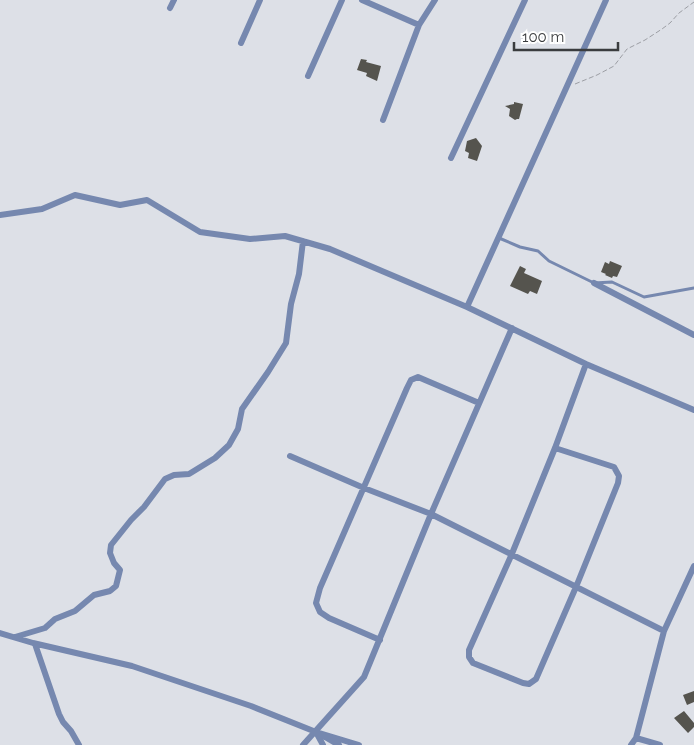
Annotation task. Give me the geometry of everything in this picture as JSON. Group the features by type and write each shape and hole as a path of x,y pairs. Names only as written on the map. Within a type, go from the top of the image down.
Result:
{"street":[{"path":"170,8 174,0"},
{"path":"241,43 260,0"},
{"path":"308,76 342,0"},
{"path":"362,0 419,25"},
{"path":"384,120 419,25 434,0"},
{"path":"451,158 524,0"},
{"path":"466,307 606,0"},
{"path":"0,215 42,209 75,195 120,206 148,200 200,232 250,239 285,236 303,241 330,249 466,307 586,364 694,410"},
{"path":"15,637 45,628 55,619 75,612 94,595 110,591 116,586 120,570 114,563 110,553 111,545 131,520 144,507 165,479 174,475 189,474 215,458 229,445 238,430 242,409 286,343 303,241"},
{"path":"594,283 694,335"},
{"path":"303,745 364,677 431,514 512,328"},
{"path":"555,448 614,468 618,476 618,484 536,679 530,684 523,683 473,662 469,657 468,650 511,556 555,448 586,364"},
{"path":"380,640 329,618 320,612 316,603 320,588 406,388 412,380 418,377 479,403"},
{"path":"290,456 431,514 511,556 664,631"},
{"path":"631,745 636,738 664,631 694,566"},
{"path":"0,632 35,644 132,666 251,706 316,732 359,745"},
{"path":"35,644 59,714 79,745"},
{"path":"316,732 323,745"},
{"path":"316,732 339,745"},
{"path":"636,738 660,745"}],"lane":[{"path":"498,238 520,248 538,251 549,262 594,283 612,282 644,297 694,288"}],"path":[{"path":"567,88 614,66 628,50 662,29 694,2"}],"building":[{"path":"361,59 381,66 377,81 366,76 367,73 357,70"},
{"path":"514,102 523,104 519,119 515,120 509,116 510,109 505,106 514,104"},
{"path":"476,138 482,146 477,161 468,158 469,153 465,151 467,141"},
{"path":"610,261 622,266 617,277 613,276 612,278 601,272 605,262 609,264"},
{"path":"520,266 526,269 524,273 542,281 537,294 530,291 528,294 510,286"},
{"path":"694,691 694,702 687,705 683,695"},
{"path":"684,711 694,723 694,727 688,733 674,718"}]}
